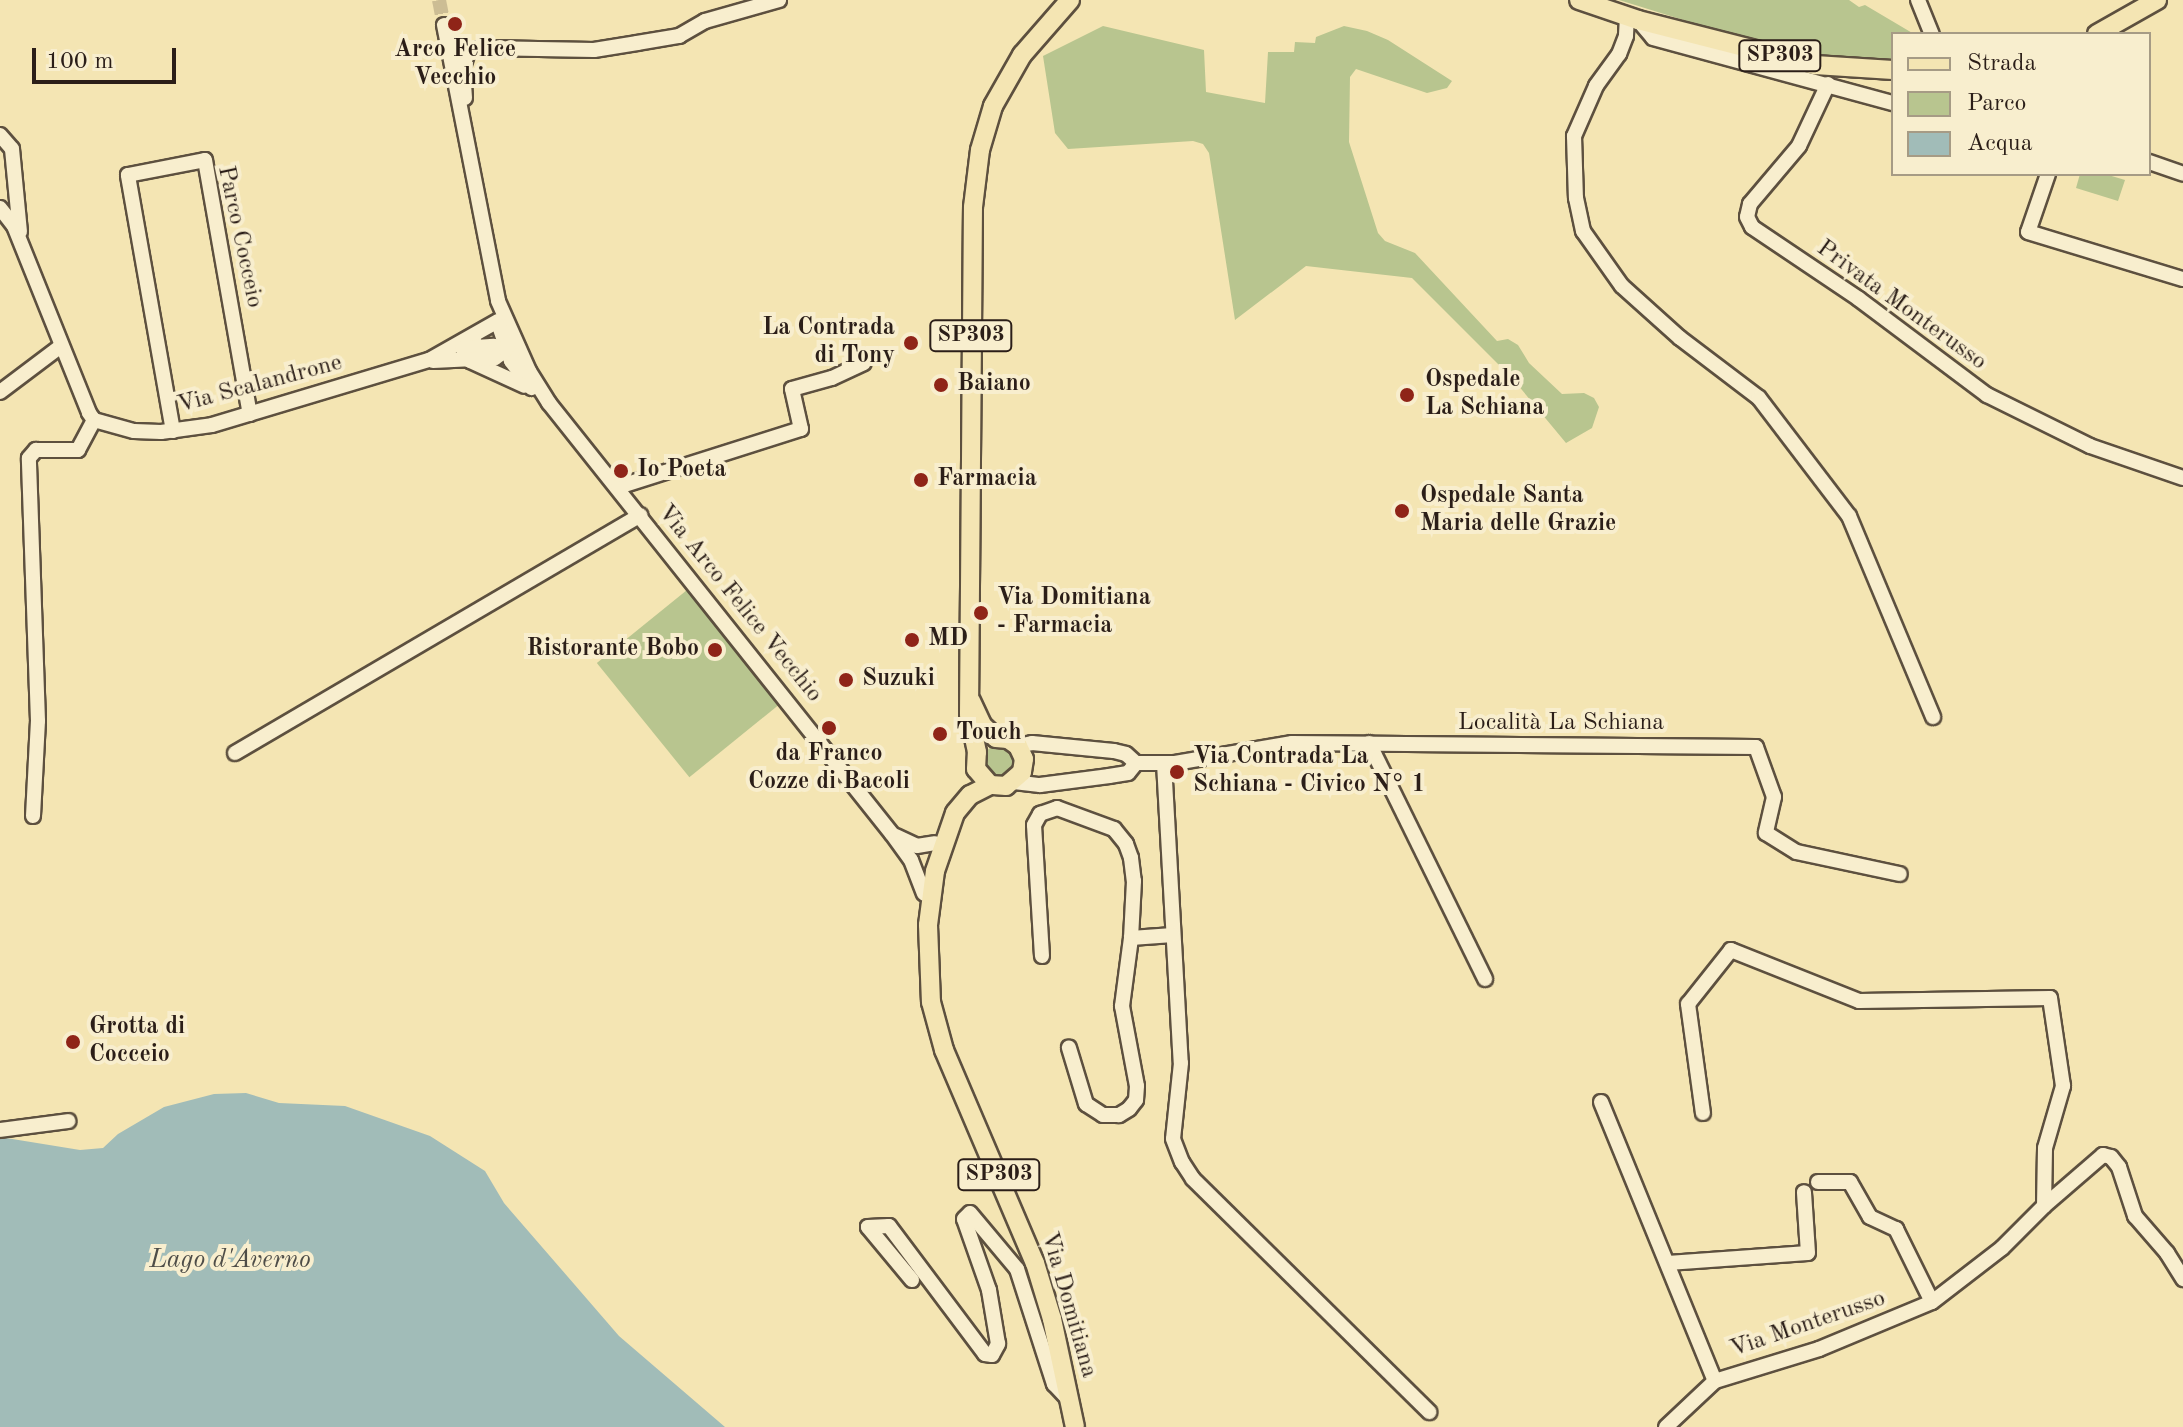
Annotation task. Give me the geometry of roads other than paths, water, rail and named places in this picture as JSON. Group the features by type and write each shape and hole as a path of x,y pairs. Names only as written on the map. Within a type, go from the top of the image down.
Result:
{"main road":[{"name":"SP303","path":"971,701 973,207 980,150 993,106 1022,55 1070,0"},
{"name":"SP303","path":"1579,0 1668,34 1815,65 1891,70"},
{"path":"2101,32 2157,0"},
{"path":"971,701 982,725 996,738"},
{"path":"971,701 969,714 974,768 990,785 1014,782 1022,772 1024,759 1018,746 1008,739 996,738 984,742 974,768"},
{"name":"Via Domitiana","path":"928,925 924,894 929,860 947,817 974,768"},
{"name":"Via Domitiana","path":"990,785 961,804 929,860 929,972 936,1026 1035,1263 1075,1427"}],"street":[{"path":"460,109 466,101 463,67 468,52 483,48 594,50 679,36 705,21 779,0"},
{"path":"1918,0 1931,32"},
{"path":"1632,18 1619,54 1596,86 1574,136 1576,198 1583,231 1622,286 1680,338 1759,398 1849,516 1933,717"},
{"path":"444,25 498,301 510,333 549,403"},
{"path":"1668,34 1891,102"},
{"name":"Privata Monterusso","path":"1828,84 1799,146 1750,204 1747,217 1752,227 1859,299 1987,395 2077,441 2183,478"},
{"path":"0,135 12,149 14,197 23,248"},
{"name":"Parco Cocceio","path":"173,431 128,175 205,160 250,414"},
{"path":"2151,163 2183,174"},
{"path":"2047,176 2028,232 2183,279"},
{"path":"0,208 23,248 94,420 78,450 36,450 29,458 38,721 33,816"},
{"path":"498,301 498,321 506,350 535,392"},
{"path":"429,360 472,348 498,321"},
{"path":"429,360 447,351 472,348 495,358 506,350 510,333"},
{"path":"0,392 61,346"},
{"path":"472,348 549,403"},
{"path":"506,350 529,371"},
{"name":"Via Scalandrone","path":"94,420 134,431 173,431 250,414 429,360"},
{"path":"618,487 801,429 792,389 832,378 864,363"},
{"name":"Via Arco Felice Vecchio","path":"549,403 892,834 929,860"},
{"path":"235,753 640,515"},
{"name":"Località La Schiana","path":"1018,746 1032,743 1114,751 1126,754 1136,763 1164,763 1267,745 1369,743 1756,747 1774,797 1766,833 1797,852 1900,874"},
{"path":"1369,743 1485,979"},
{"name":"Località La Schiana","path":"1014,782 1040,785 1109,776 1128,773 1136,763"},
{"path":"1164,763 1181,1063 1173,1139 1182,1162 1193,1179 1429,1412"},
{"path":"1042,956 1034,825 1040,814 1057,808 1114,829 1126,844 1134,881 1131,938 1122,1006 1137,1086 1136,1100 1129,1109 1119,1115 1103,1115 1086,1104 1069,1048"},
{"path":"892,834 917,846 929,860"},
{"path":"1131,938 1173,935"},
{"path":"1703,1113 1688,1004 1731,950 1859,1001 2050,998 2063,1086 2045,1148 2044,1206"},
{"path":"1601,1102 1715,1381"},
{"path":"0,1130 68,1121"},
{"name":"Via Monterusso","path":"1666,1427 1715,1381 1819,1349 1932,1302 2002,1248 2044,1206 2103,1155 2111,1157 2119,1167 2135,1216 2167,1253 2183,1279"},
{"path":"1818,1182 1850,1182 1870,1217 1896,1229 1932,1302"},
{"path":"1668,1263 1808,1253 1804,1192"},
{"path":"912,1280 868,1227 889,1226 985,1354 992,1355 998,1344 989,1290 964,1219 970,1213 1017,1269 1054,1384 1070,1400"}],"water":[{"name":"Lago d'Averno","path":"246,1093 279,1103 345,1106 430,1136 485,1171 504,1203 619,1336 725,1427 0,1427 0,1137 80,1150 103,1148 118,1134 164,1107 214,1094"}],"tunnel":[{"path":"439,0 444,25"}],"place":[{"name":"Arco Felice Vecchio","path":"455,24"},
{"name":"La Contrada di Tony","path":"911,343"},
{"name":"Baiano","path":"941,385"},
{"name":"Ospedale La Schiana","path":"1407,395"},
{"name":"Io Poeta","path":"621,471"},
{"name":"Farmacia","path":"921,480"},
{"name":"Ospedale Santa Maria delle Grazie","path":"1402,511"},
{"name":"Via Domitiana - Farmacia","path":"981,613"},
{"name":"MD","path":"912,640"},
{"name":"Ristorante Bobo","path":"715,650"},
{"name":"Suzuki","path":"846,680"},
{"name":"da Franco Cozze di Bacoli","path":"829,728"},
{"name":"Touch","path":"940,734"},
{"name":"Via Contrada La Schiana - Civico N° 1","path":"1177,772"},
{"name":"Grotta di Cocceio","path":"73,1042"}]}
